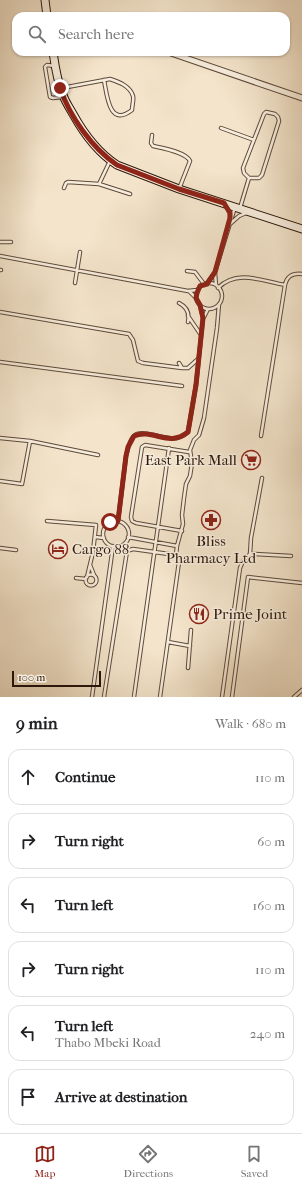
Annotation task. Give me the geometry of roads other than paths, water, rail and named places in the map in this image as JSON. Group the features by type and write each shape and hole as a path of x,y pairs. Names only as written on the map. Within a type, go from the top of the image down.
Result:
{"main road":[{"path":"45,0 47,12"},
{"path":"54,56 63,97 94,146 117,165 179,189 302,229"}],"street":[{"path":"180,56 302,98"}],"lane":[{"path":"55,66 47,65 45,67 50,96 53,98 63,97"},
{"path":"60,88 104,80 110,79 127,86 133,97 132,110 126,114 118,115 112,112 104,80"},
{"path":"266,112 275,114 279,121 262,175 259,178 250,178 244,173 243,168 264,114 266,112"},
{"path":"221,128 254,140"},
{"path":"152,135 151,143 153,146 183,155 190,161 179,189"},
{"path":"99,184 110,160"},
{"path":"0,256 188,291 197,290 205,284 215,272 230,224 250,178"},
{"path":"64,188 68,182 99,184 130,194"},
{"path":"224,203 230,213 230,224"},
{"path":"230,224 239,216 250,212"},
{"path":"0,242 11,242"},
{"path":"75,284 80,252"},
{"path":"187,271 195,272 205,284 217,287 234,278 244,276 285,285"},
{"path":"160,697 179,562 176,555 177,546 182,531 182,515 186,484 190,476 192,463 190,452 192,443 199,435 204,418 217,328 221,296 217,287 215,272"},
{"path":"260,436 285,285 287,278 292,274 302,274"},
{"path":"196,298 197,290"},
{"path":"118,521 126,456 128,447 134,436 140,433 176,439 188,432 199,359 203,318 200,305 196,298 188,291"},
{"path":"179,303 188,311 188,322"},
{"path":"200,305 208,309 219,304"},
{"path":"203,318 208,309"},
{"path":"0,312 129,334 133,340 138,361 143,363 188,368 199,359"},
{"path":"188,316 202,334"},
{"path":"0,362 182,386"},
{"path":"179,363 182,368"},
{"path":"0,438 30,441 98,455"},
{"path":"0,481 22,484 30,441"},
{"path":"182,531 136,523 132,521 131,517 142,447 145,445 190,452"},
{"path":"134,697 169,448"},
{"path":"250,554 251,538 262,478"},
{"path":"47,521 96,525 94,552 90,565 86,578 88,585 94,585 96,580 90,565"},
{"path":"118,521 126,525 128,537 124,544 113,546 107,543 103,533 106,526 110,522 118,521"},
{"path":"95,537 104,538"},
{"path":"128,537 177,546"},
{"path":"92,697 113,546"},
{"path":"0,548 16,550"},
{"path":"104,697 125,555 127,551 133,549 176,555"},
{"path":"222,697 240,568 246,557 250,554 291,556"},
{"path":"76,578 86,578 90,575 94,576"},
{"path":"232,697 248,577 302,583"},
{"path":"188,668 191,630"},
{"path":"168,642 190,646"},
{"path":"294,697 302,690"}],"place":[{"name":"East Park Mall","path":"251,460"},
{"name":"Bliss Pharmacy Ltd","path":"211,520"},
{"name":"Cargo 88","path":"58,549"},
{"name":"Prime Joint","path":"199,614"}]}
